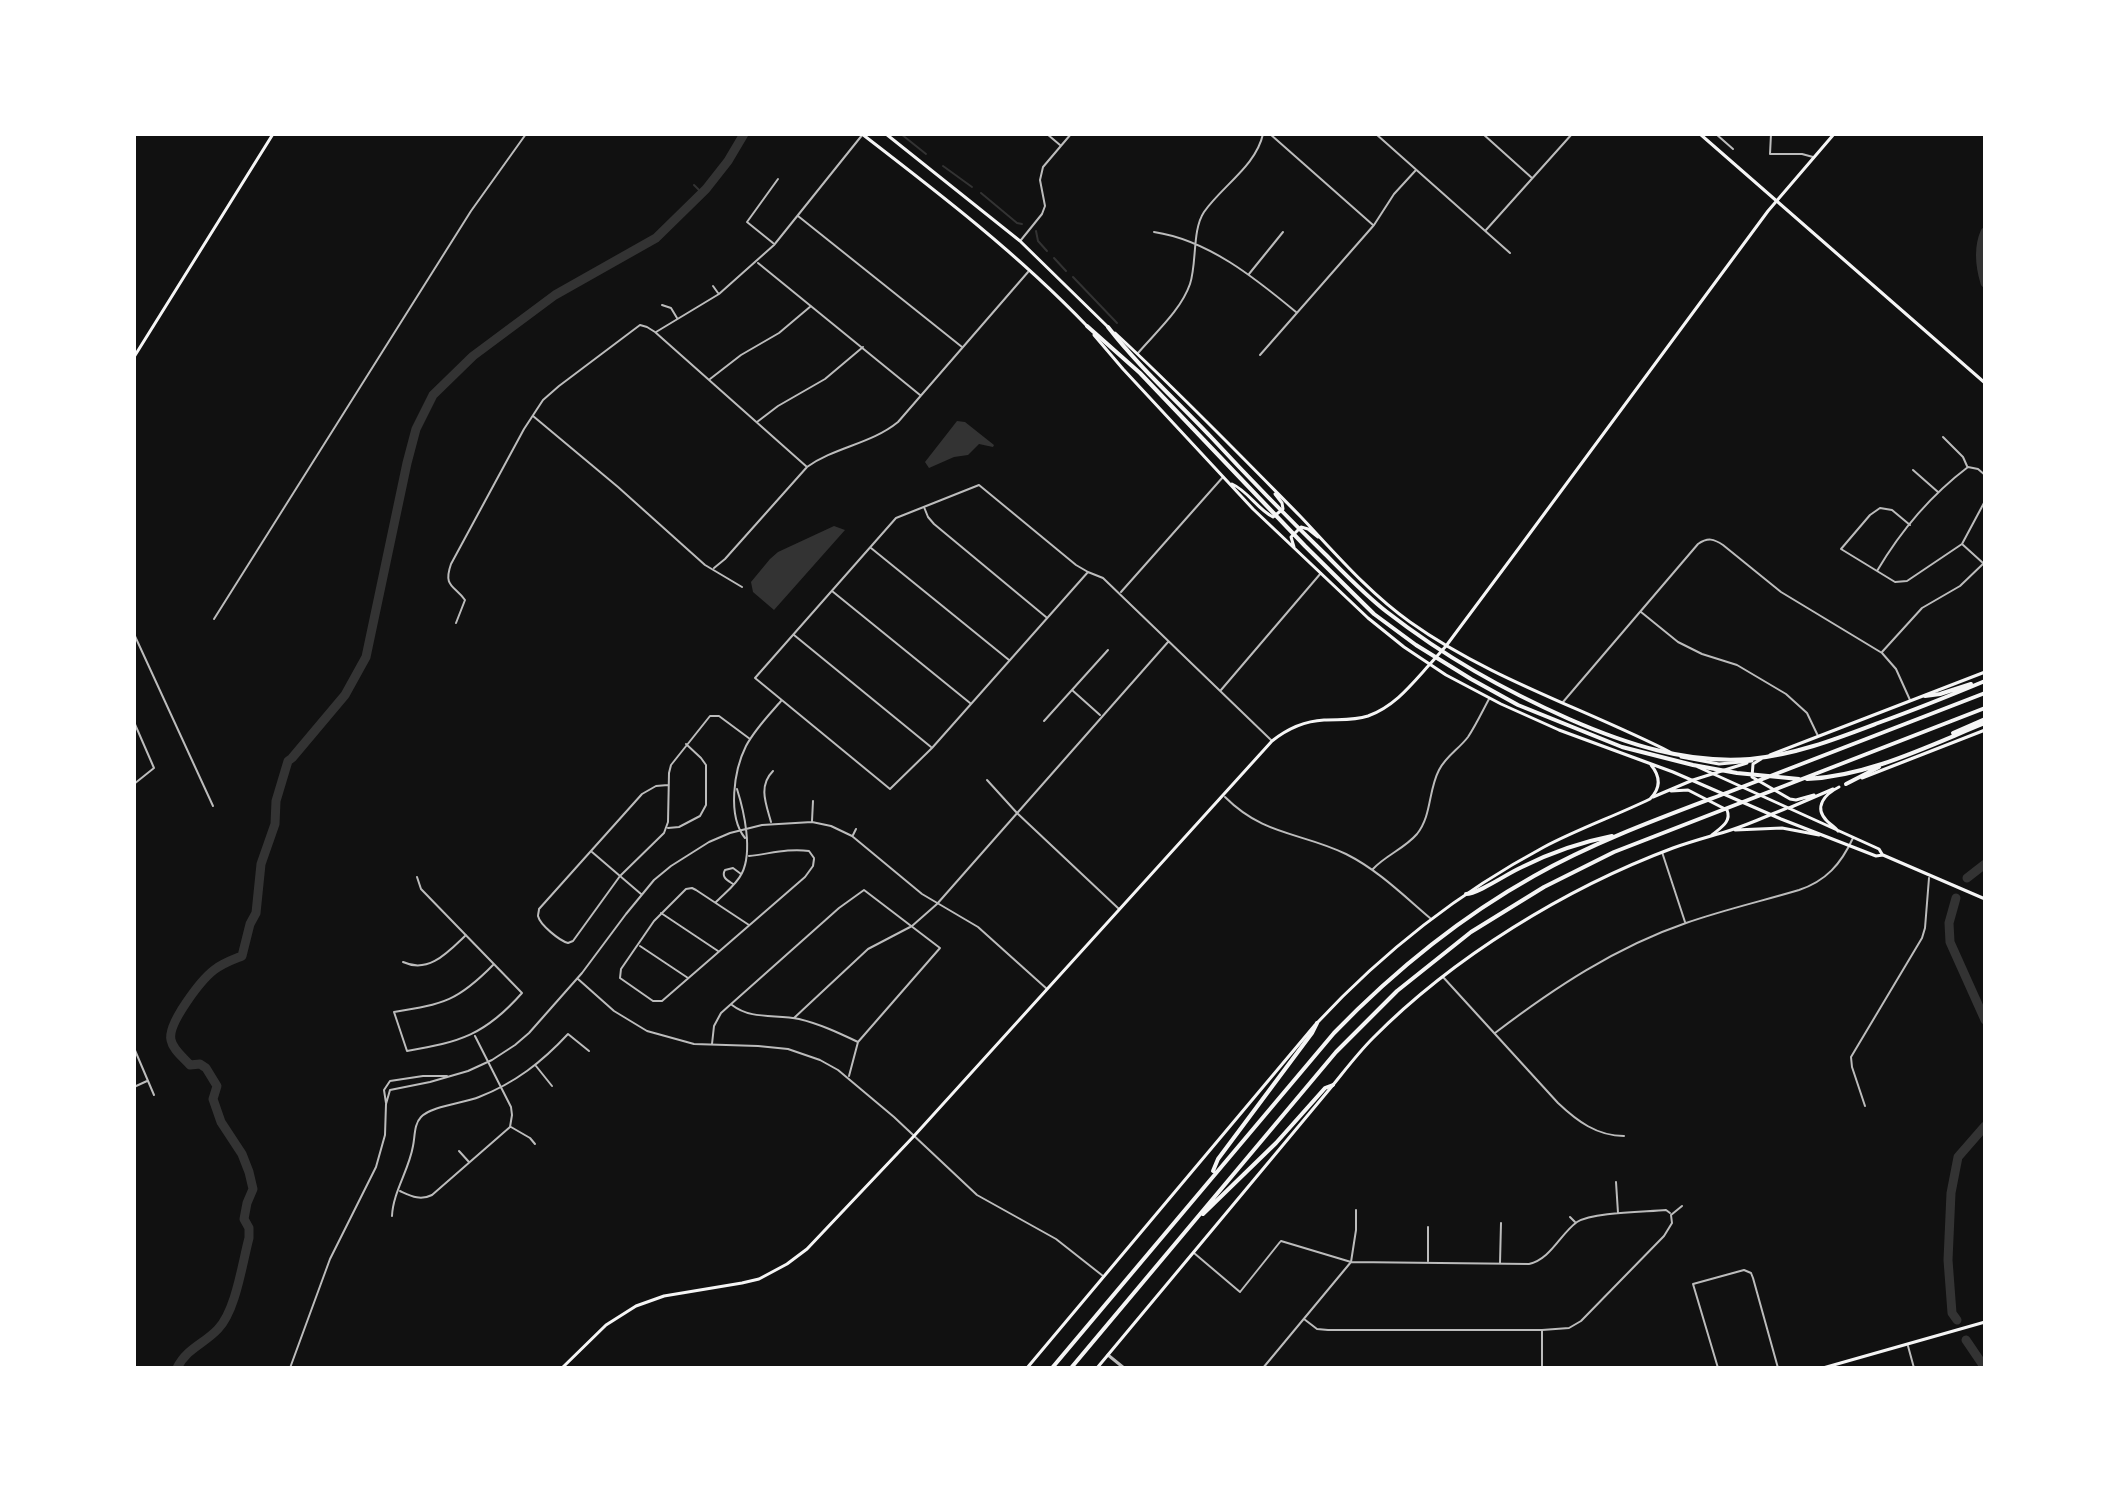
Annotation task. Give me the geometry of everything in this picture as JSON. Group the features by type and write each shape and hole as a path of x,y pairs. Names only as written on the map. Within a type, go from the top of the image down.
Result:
{"highway":[{"path":"1087,326 1140,373 1374,614 1416,645 1518,705 1632,751 1680,763 1780,778 1810,779 1839,775 1890,761 1985,721"},
{"path":"1108,327 1129,354 1195,420 1264,498 1385,610 1483,678 1519,697 1614,737 1658,751 1718,760 1788,754 1826,743 1985,681"},
{"path":"1925,696 1985,681"},
{"path":"1052,1368 1334,1033 1409,962 1463,921 1506,892 1559,863 1622,834 1985,693"},
{"path":"1071,1368 1336,1052 1423,969 1478,927 1544,887 1621,849 1985,708"},
{"path":"1846,784 1985,721"},
{"path":"1466,894 1472,894 1543,858 1595,839 1622,834"},
{"path":"1211,1177 1218,1159 1317,1023"},
{"path":"1192,1223 1225,1195 1325,1088 1333,1085"}],"main road":[{"path":"134,357 273,134"},
{"path":"862,134 987,231 1030,270 1087,326 1228,482 1368,618 1404,647 1489,699 1559,730 1693,780 1876,856 1883,855 1985,899"},
{"path":"886,134 1020,241 1062,280 1368,586 1407,620 1490,670 1616,725 1711,774 1879,849 1883,855"},
{"path":"1700,134 1985,383"},
{"path":"562,1368 606,1325 636,1306 664,1296 750,1281 787,1264 807,1249 914,1136 1272,741 1289,730 1311,722 1361,718 1381,710 1401,696 1446,646 1776,202 1831,135"},
{"path":"1228,482 1241,488 1273,517 1283,506 1266,482"},
{"path":"1302,556 1291,541 1301,527 1330,547"},
{"path":"1027,1368 1317,1023 1363,975 1431,919 1466,894 1545,847 1667,791 1985,672"},
{"path":"1097,1368 1373,1038 1420,994 1497,938 1569,895 1662,852 1732,830 1985,730"},
{"path":"1765,756 1753,764 1752,777 1790,799 1822,794"},
{"path":"1681,757 1719,764 1752,761"},
{"path":"1648,763 1659,781 1658,789 1650,799"},
{"path":"1838,831 1824,817 1821,805 1826,794 1839,787"},
{"path":"1667,791 1688,790 1726,808 1728,821 1712,835"},
{"path":"1732,830 1782,828 1830,837"},
{"path":"1823,1368 1985,1322"}],"street":[{"path":"214,619 471,211 526,134"},
{"path":"655,332 719,294 774,245 862,134"},
{"path":"1047,134 1061,145"},
{"path":"1020,241 1045,206 1041,173 1047,161 1071,134"},
{"path":"1137,354 1185,297 1193,276 1202,214 1256,152 1263,134"},
{"path":"1270,134 1374,225"},
{"path":"1376,134 1510,253"},
{"path":"1483,134 1533,178"},
{"path":"1485,231 1572,134"},
{"path":"1707,140 1714,134 1733,149"},
{"path":"1771,134 1770,154 1814,157"},
{"path":"1260,355 1374,225 1394,194 1416,170"},
{"path":"774,245 747,222 778,179"},
{"path":"798,216 963,348"},
{"path":"1154,232 1196,245 1248,275 1297,313"},
{"path":"1248,275 1283,232"},
{"path":"756,262 921,395"},
{"path":"714,568 807,467 824,456 884,432 898,422 1030,270"},
{"path":"713,286 719,294"},
{"path":"662,305 671,308 678,319"},
{"path":"709,380 741,355 779,333 811,306"},
{"path":"456,623 465,600 450,585 451,564 532,416 543,400 559,386 643,325 655,332 807,467"},
{"path":"756,423 778,406 825,379 863,347"},
{"path":"532,416 705,565 742,587"},
{"path":"1943,437 1963,457 1968,467"},
{"path":"1968,467 1978,469 1985,475"},
{"path":"1877,571 1910,525 1939,492 1968,467"},
{"path":"1913,470 1939,492"},
{"path":"1120,593 1223,476"},
{"path":"1088,572 932,748 890,789 755,678 896,518 979,485 1076,565 1103,578 1272,741"},
{"path":"1910,525 1892,510 1880,508 1870,515 1841,549 1895,582 1907,581 1962,544 1985,501"},
{"path":"924,506 934,524 1048,618"},
{"path":"1563,702 1698,544 1708,539 1723,545 1781,592 1882,653 1896,669 1911,701"},
{"path":"1882,653 1922,608 1960,586 1984,563 1962,544"},
{"path":"870,547 1010,661"},
{"path":"1221,691 1321,573"},
{"path":"831,590 971,704"},
{"path":"1641,612 1678,642 1702,654 1737,665 1786,694 1807,713 1818,737"},
{"path":"134,634 213,806"},
{"path":"793,634 932,748"},
{"path":"794,1018 868,949 912,926 937,904 1169,641"},
{"path":"134,650 140,647"},
{"path":"1044,721 1108,650"},
{"path":"1072,690 1101,716"},
{"path":"1372,870 1422,827 1440,768 1466,740 1489,699"},
{"path":"745,838 739,831 733,802 741,757 750,739 781,701"},
{"path":"668,785 646,791 541,906 540,919 559,940 568,943 575,937 620,876 653,846 667,828 671,765 710,716 719,716 750,739"},
{"path":"134,722 154,768 134,784"},
{"path":"667,828 679,827 700,816 706,805 705,762 686,744"},
{"path":"772,823 764,789 767,777 773,771"},
{"path":"987,780 1017,813 1120,910"},
{"path":"715,902 742,875 747,856 747,829 736,787"},
{"path":"1223,795 1257,822 1330,847 1372,870 1431,919"},
{"path":"812,822 813,801"},
{"path":"290,1368 330,1259 376,1167 385,1135 388,1093 392,1089 468,1071 508,1050 529,1033 593,960 641,894 671,866 709,842 772,823 812,822 831,826 852,836 922,894 978,927 1047,989"},
{"path":"852,836 856,829"},
{"path":"1495,1033 1585,970 1628,948 1685,923 1807,887 1830,873 1853,838"},
{"path":"747,856 803,850 812,853 814,859 805,877 659,1003 620,978 621,969 661,913 689,888 749,925"},
{"path":"591,851 641,894"},
{"path":"1662,852 1685,923"},
{"path":"814,859 821,860"},
{"path":"734,885 725,879 725,870 733,868 742,875"},
{"path":"1865,1106 1851,1057 1922,938 1929,875"},
{"path":"417,877 421,889 466,935 494,964 522,993 503,1013 474,1035 444,1045 407,1051 394,1012 445,1002 469,989 494,964"},
{"path":"712,1044 714,1026 721,1013 839,908 864,890 940,948 858,1042 849,1077"},
{"path":"661,913 719,952"},
{"path":"403,962 422,966 433,962 466,935"},
{"path":"638,945 689,978"},
{"path":"1443,977 1559,1104 1597,1131 1624,1136"},
{"path":"577,978 614,1011 647,1031 694,1044 788,1049 820,1060 849,1077 977,1195 1056,1239 1103,1276"},
{"path":"731,1004 748,1014 794,1018 858,1042"},
{"path":"392,1216 393,1205 411,1157 419,1118 431,1110 475,1099 501,1087 536,1066 568,1034 589,1051"},
{"path":"399,1190 427,1198 510,1127 511,1107 474,1035"},
{"path":"134,1048 154,1095"},
{"path":"536,1066 552,1086"},
{"path":"386,1104 384,1090 392,1080 449,1076"},
{"path":"134,1087 148,1080"},
{"path":"510,1127 535,1144"},
{"path":"459,1151 470,1162"},
{"path":"1616,1182 1618,1214"},
{"path":"1671,1215 1682,1206"},
{"path":"1263,1368 1351,1262 1356,1210"},
{"path":"1278,1236 1281,1241 1351,1262 1529,1264 1539,1261 1576,1223 1592,1216 1666,1210 1671,1215 1672,1223 1664,1236 1581,1321 1569,1328 1322,1330 1304,1319"},
{"path":"1570,1217 1576,1223"},
{"path":"1500,1264 1501,1223"},
{"path":"1428,1227 1428,1262"},
{"path":"1194,1253 1240,1292 1281,1241"},
{"path":"1718,1368 1693,1284 1744,1270 1751,1273 1753,1278 1778,1368"},
{"path":"1542,1330 1542,1368"},
{"path":"1907,1344 1914,1368"},
{"path":"1108,1355 1124,1368"}],"shaded area":[{"path":"957,421 965,422 993,447 979,444 968,455 954,457 929,468 925,462"},
{"path":"834,526 845,530 774,610 753,592 751,582 778,552"}],"waterway":[{"path":"177,1368 186,1356 218,1329 229,1310 249,1238 249,1228 244,1219 253,1189 242,1154 221,1122 213,1099 217,1086 206,1068 200,1064 190,1065 179,1053 172,1044 171,1033 186,1003 208,975 242,956 256,913 261,864 275,824 276,801 288,761 345,695 366,657 416,429 433,395 473,356 555,295 656,238 706,189 744,134"},
{"path":"901,134 926,154"},
{"path":"943,166 972,187"},
{"path":"694,185 702,193"},
{"path":"981,193 1022,224"},
{"path":"1036,231 1038,241 1047,251"},
{"path":"1985,232 1980,257 1985,283"},
{"path":"1054,258 1066,271"},
{"path":"1073,277 1117,323"},
{"path":"1967,878 1985,864"},
{"path":"1956,898 1949,923 1950,942 1985,1020"},
{"path":"1957,1320 1952,1313 1948,1260 1951,1193 1958,1157 1985,1126"},
{"path":"1966,1340 1985,1368"}]}
